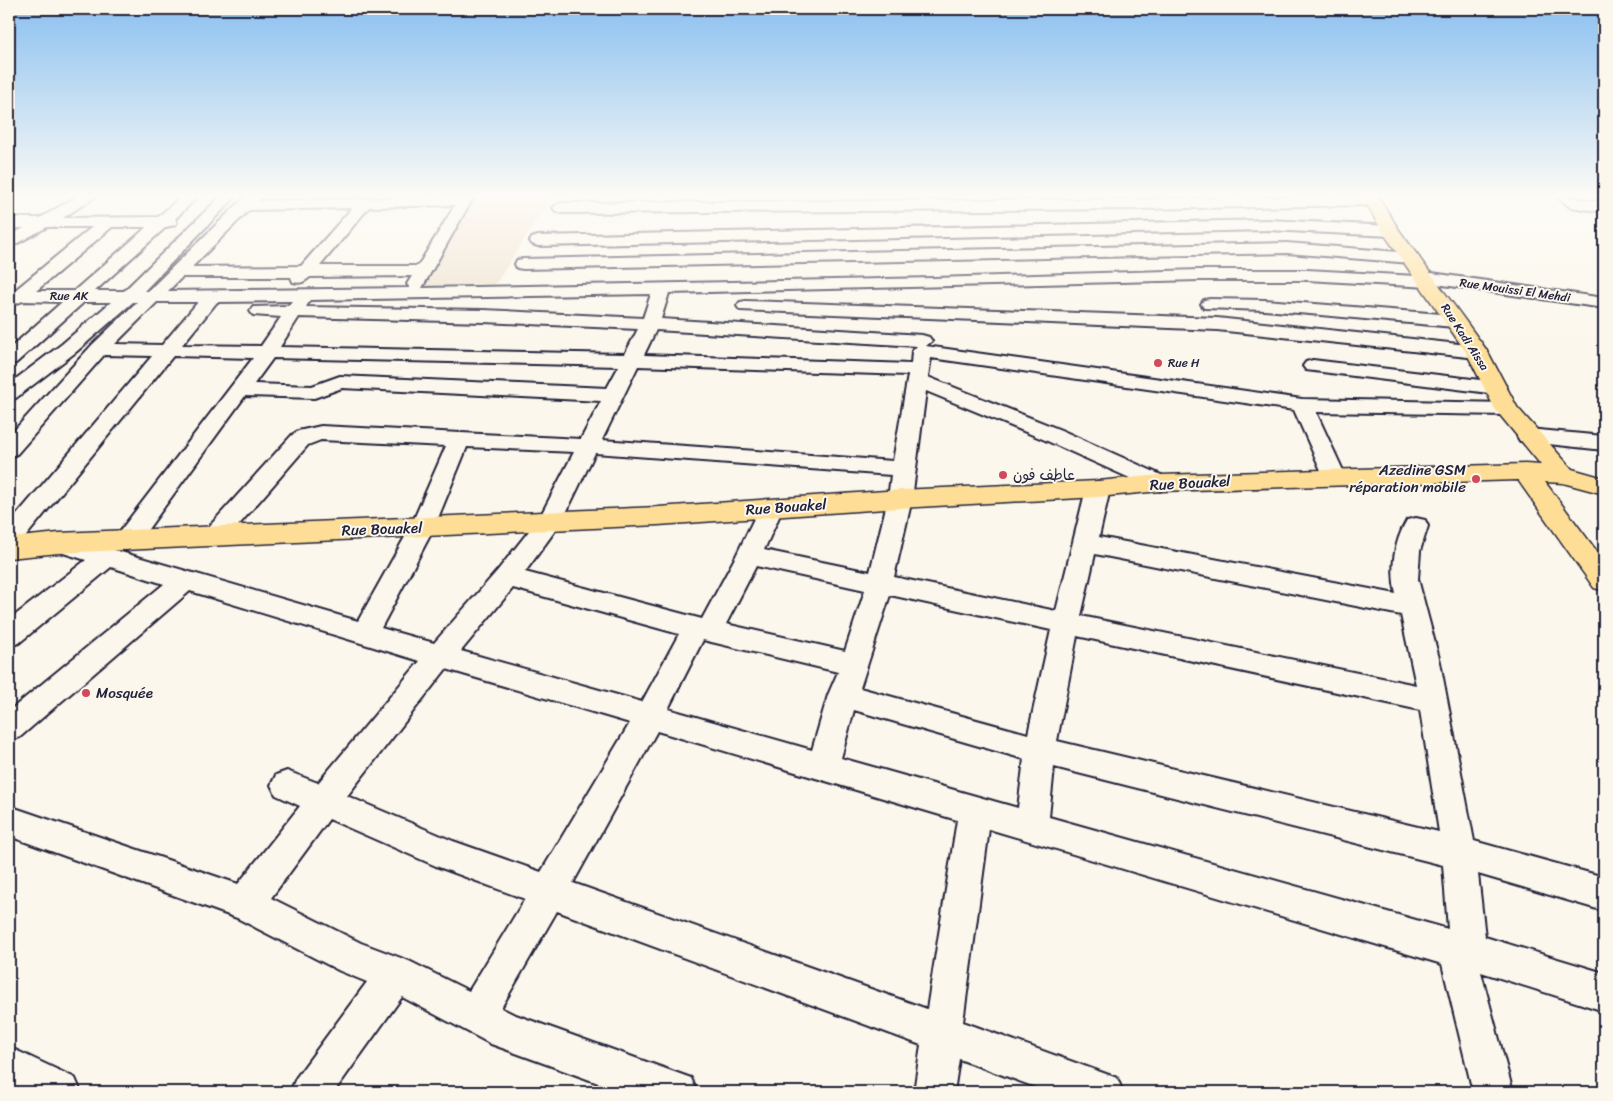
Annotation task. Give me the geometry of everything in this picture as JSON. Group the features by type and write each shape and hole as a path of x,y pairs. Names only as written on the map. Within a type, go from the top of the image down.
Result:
{"main road":[{"name":"Rue Kadi Aissa","path":"1403,247 1477,352 1497,388 1506,409 1563,475"},
{"name":"Rue Bouakel","path":"116,549 215,536 550,521 1098,489 1160,483 1525,472 1563,475 1604,486"},
{"path":"1525,472 1604,581"},
{"path":"9,548 59,543"}],"street":[{"path":"12,298 76,247"},
{"path":"9,359 134,247"},
{"path":"9,394 69,348 129,296 178,247"},
{"path":"9,449 99,349 204,247"},
{"path":"281,295 305,272 326,247"},
{"path":"411,293 437,247"},
{"path":"484,316 533,247"},
{"path":"740,362 746,306 743,247"},
{"path":"823,766 843,695 855,665 880,584 900,500 902,469 921,361 926,314 940,256 940,247"},
{"path":"1020,247 1043,279"},
{"path":"522,264 1287,248 1411,258"},
{"path":"1287,248 1307,275"},
{"path":"178,272 424,270"},
{"path":"1199,275 1217,324"},
{"name":"Rue Mouissi El Mehdi","path":"207,303 304,294 934,283 1199,275 1307,275 1426,279 1604,304"},
{"path":"246,904 323,801 440,656 507,577 550,521 650,324 662,288"},
{"path":"9,635 116,549 266,354 304,294"},
{"name":"Rue AK","path":"12,298 152,296 207,303"},
{"path":"9,540 207,303 293,312 484,316 744,330 921,361 1302,405 1506,409"},
{"path":"1210,304 1265,305 1454,321"},
{"path":"746,306 1217,324 1310,332 1477,352"},
{"path":"99,349 266,354 740,362 921,361 1053,435 1160,483"},
{"path":"1313,366 1497,388"},
{"path":"239,390 314,392 340,382 614,395"},
{"path":"1302,405 1335,477"},
{"path":"215,536 300,440 306,436 321,433 589,446 902,469"},
{"path":"1528,436 1604,443"},
{"path":"365,633 422,528 459,440"},
{"path":"1032,828 1040,750 1066,622 1098,489"},
{"path":"476,1015 650,716 749,556 772,508"},
{"path":"1416,526 1407,551 1405,578 1426,662 1459,853 1462,950 1493,1092"},
{"path":"59,543 116,549 184,581 1604,992"},
{"path":"1084,543 1412,607"},
{"path":"749,556 1432,701"},
{"path":"507,577 703,629 855,665"},
{"path":"9,728 184,581"},
{"path":"843,695 1040,750 1459,853 1604,894"},
{"path":"287,785 448,855 1103,1092"},
{"path":"934,1092 975,810"},
{"path":"9,821 246,904 353,958 396,974 505,1030 677,1092"},
{"path":"310,1092 396,974"},
{"path":"9,1067 60,1092"}],"shaded area":[{"path":"444,247 519,247 491,291 421,290"}],"place":[{"name":"Rue H","path":"1158,363"},
{"name":"عاطف فون","path":"1003,475"},
{"name":"Azedine GSM réparation mobile","path":"1476,479"},
{"name":"Mosquée","path":"86,693"}]}
